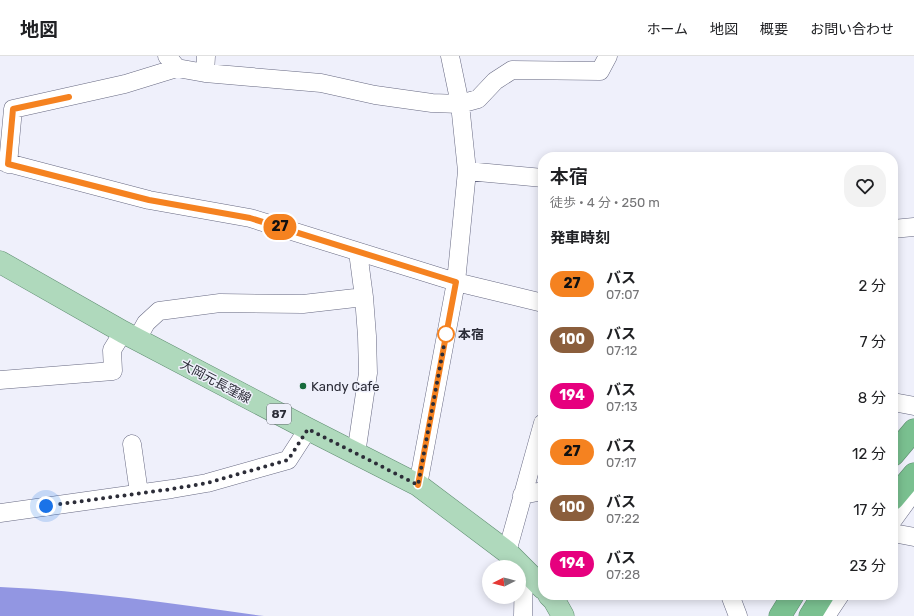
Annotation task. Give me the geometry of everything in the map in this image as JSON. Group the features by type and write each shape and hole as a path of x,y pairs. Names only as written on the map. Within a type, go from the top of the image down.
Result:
{"highway":[{"path":"898,449 914,430"},
{"path":"898,493 914,474"},
{"path":"780,616 790,600"},
{"path":"810,616 821,600"}],"main road":[{"name":"大岡元長窪線","path":"0,262 130,336 418,485 516,560"},
{"name":"大岡元長窪線","path":"526,570 538,583"},
{"path":"554,600 563,616"}],"street":[{"path":"418,485 456,282 467,171 460,104 450,56"},
{"path":"538,302 456,282 250,218 149,200 4,162 13,109 125,84 172,62 205,65 321,83 375,95 432,103 460,104 478,98 495,81 512,70 600,71 608,56"},
{"path":"467,171 538,178"},
{"path":"898,229 914,227"},
{"path":"356,454 368,372 368,336 358,252"},
{"path":"0,380 113,371 112,350 146,323 158,311 220,303 304,304 364,297"},
{"path":"898,403 914,406"},
{"path":"0,513 207,483 288,460 308,429"},
{"path":"507,552 538,440"},
{"path":"132,444 139,493"},
{"path":"898,513 914,491"},
{"path":"522,495 538,492"},
{"path":"898,534 914,537"},
{"path":"732,600 738,616"},
{"path":"826,616 837,600"},
{"path":"523,604 523,616"}],"water":[{"path":"0,587 99,595 264,616 0,616"}],"bus line":[{"name":"27","path":"69,97 13,109 8,164 149,200 250,218 456,282 418,485"}],"place":[{"name":"本宿","path":"446,334"},
{"name":"Kandy Cafe","path":"303,386"}],"route":[{"path":"46,506 207,483 288,460 308,429 418,485 447,329 446,334"}]}
